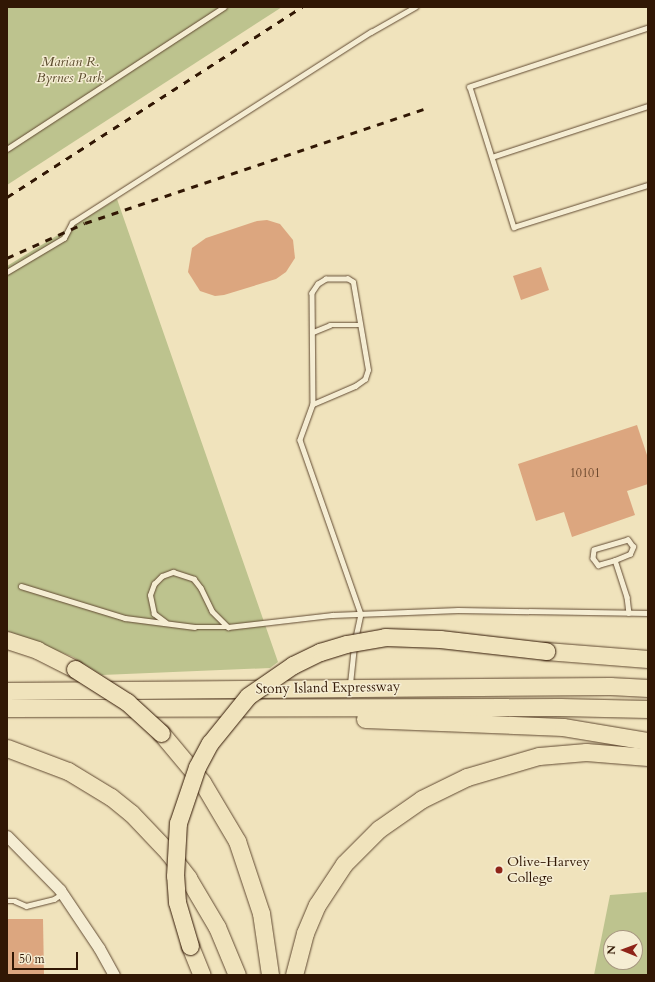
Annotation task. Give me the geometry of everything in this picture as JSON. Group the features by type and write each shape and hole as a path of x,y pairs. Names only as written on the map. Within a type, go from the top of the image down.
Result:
{"highway":[{"path":"202,975 190,946 177,902 175,876 178,823 197,766 215,737 248,696 293,665 320,652 346,644 385,637 440,639 546,651 648,659"},
{"path":"7,640 37,650 75,669 127,702 161,733 202,782 237,841 261,913 270,975"},
{"path":"473,687 514,678 648,676"},
{"name":"Stony Island Expressway","path":"7,691 473,687 648,688"},
{"name":"Stony Island Expressway","path":"7,708 560,707 648,709"},
{"path":"300,708 335,717 563,727 648,741"},
{"path":"7,748 68,771 111,797 136,819 168,852 188,878 217,927 237,975"},
{"path":"294,975 299,950 317,905 344,864 379,829 422,799 478,772 539,756 586,752 648,757"}],"street":[{"path":"7,836 40,867 62,894 100,948 114,975"}],"lane":[{"path":"7,149 224,7"},
{"path":"7,272 64,238 72,223 371,32 414,7"},
{"path":"648,28 470,87 514,227 648,185"},
{"path":"492,157 648,106"},
{"path":"313,404 355,386 365,378 368,370 353,282 348,279 326,279 318,284 312,293 313,404 300,440 362,614 352,654 350,688"},
{"path":"313,332 330,325 360,325"},
{"path":"628,540 633,547 630,554 615,560 598,565 593,558 594,550 628,540"},
{"path":"615,560 627,597 629,612"},
{"path":"166,623 154,614 150,595 154,584 162,576 173,572 194,579 201,588 212,611 228,627"},
{"path":"21,586 126,618 166,623 228,627 362,614 458,610 648,613"},
{"path":"7,901 15,901 26,906 54,899 62,894"}],"green space":[{"name":"Marian R. Byrnes Park","path":"7,7 282,7 7,185"},
{"path":"117,199 278,662 270,668 102,675 73,657 7,631 7,266"},
{"path":"648,892 648,975 594,975 610,895"}],"building":[{"path":"267,220 280,224 293,240 295,258 286,272 276,279 224,295 215,296 200,291 188,272 192,248 206,238 257,221"},
{"path":"541,267 549,290 521,300 513,276"},
{"path":"637,425 648,458 648,484 627,491 635,515 572,537 564,512 536,521 518,464"},
{"path":"7,919 43,919 44,975 7,975"}],"railway":[{"path":"7,197 302,7"},
{"path":"7,258 85,223 430,107"}],"place":[{"name":"Olive-Harvey College","path":"499,870"}]}
